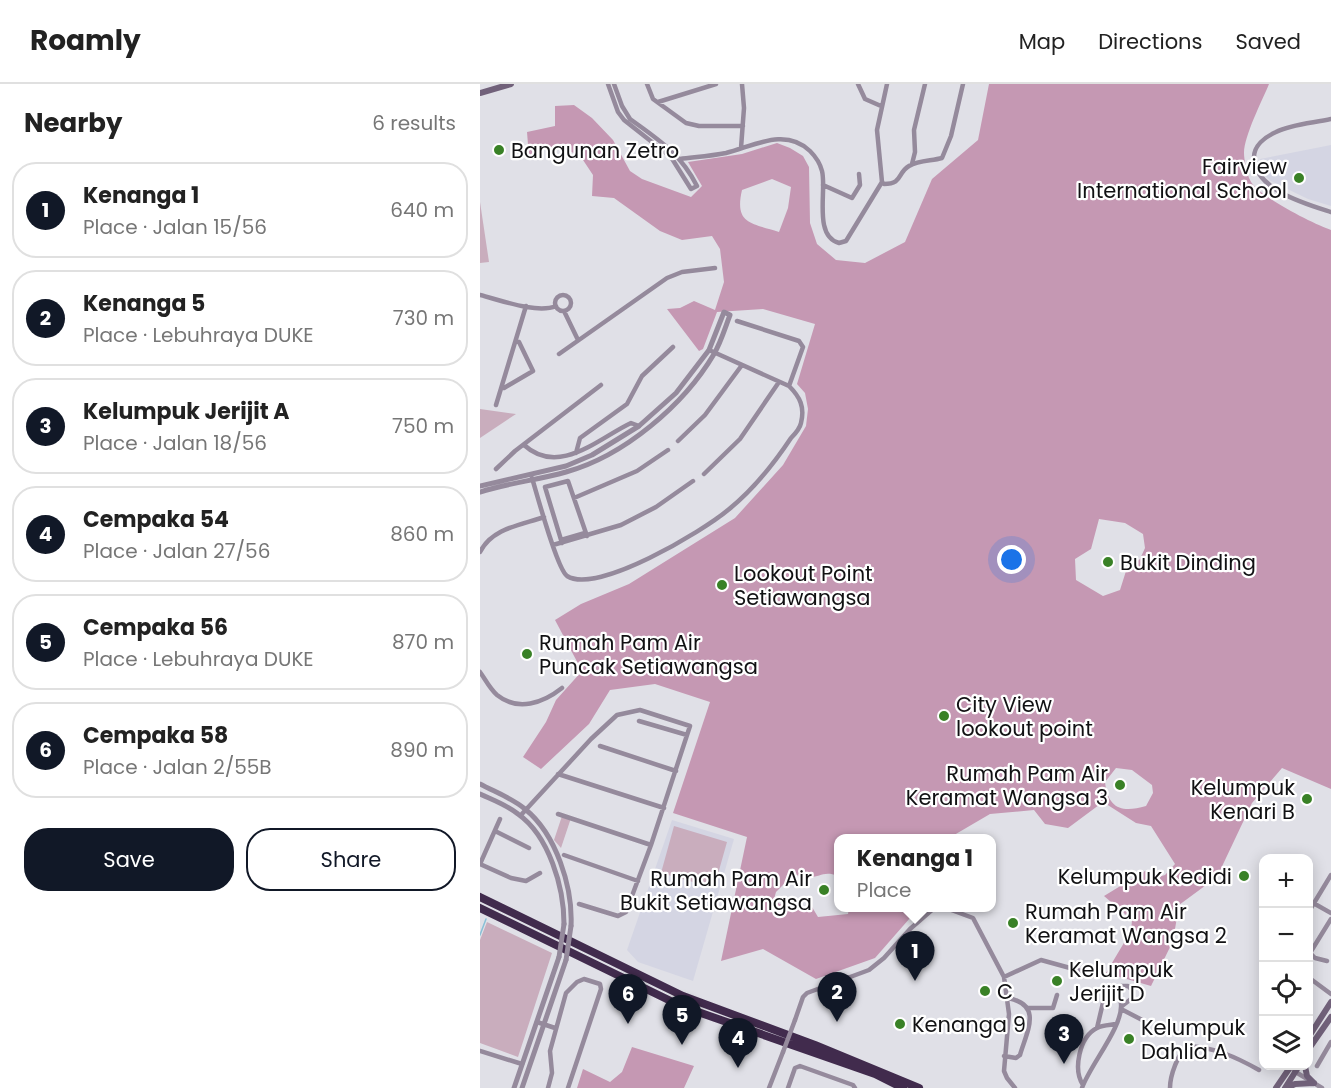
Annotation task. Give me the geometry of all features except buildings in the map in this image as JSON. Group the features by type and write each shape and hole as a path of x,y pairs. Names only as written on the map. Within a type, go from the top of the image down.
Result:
{"highway":[{"path":"480,897 683,996 815,1045 919,1088"},
{"path":"480,908 681,1006 875,1074 903,1088"},
{"path":"875,1074 896,1088"}],"main road":[{"path":"480,93 511,84"},
{"path":"1313,1030 1331,1002"},
{"path":"1313,1043 1331,1017"},
{"path":"1276,1088 1292,1070"},
{"path":"1286,1088 1293,1070"},
{"path":"1306,1070 1307,1076 1314,1083"},
{"path":"1286,1088 1295,1084 1314,1083"}],"street":[{"path":"608,84 618,112 624,120 671,158 692,189 697,186 670,148 630,119 622,106 614,84"},
{"path":"647,84 653,99 681,120 692,125 743,126"},
{"path":"658,102 716,84"},
{"path":"741,148 744,101 742,84"},
{"path":"858,84 865,99 881,106"},
{"path":"680,159 716,154 777,138 797,142 809,150 819,163 823,175 824,227 830,238 838,243 846,241 882,182 877,130 886,84"},
{"path":"912,164 915,152 914,130 925,84"},
{"path":"882,182 884,184 896,183 906,168 912,164 942,158 951,136 963,84"},
{"path":"1331,120 1274,132 1263,140 1254,154 1257,171 1273,188 1302,202 1331,212"},
{"path":"823,185 852,198 860,185 859,174"},
{"path":"559,354 667,278 682,272 715,268"},
{"path":"480,295 538,309 556,306"},
{"path":"564,311 570,305 569,298 558,297 555,302 556,306 559,310 564,311 578,340"},
{"path":"496,405 526,306"},
{"path":"480,486 532,477 568,472 627,444 676,403 712,352 730,315 724,312 712,352 676,393 639,426 592,455 566,466 532,477 480,492"},
{"path":"737,321 799,341 803,347 789,386"},
{"path":"501,388 533,371 519,342 516,341"},
{"path":"576,453 580,438 623,407 642,376 673,347"},
{"path":"532,477 553,546 565,575 578,581 622,571 672,546 707,525 728,510 774,463 801,425 802,411 799,397 789,386 712,352"},
{"path":"678,441 705,415 742,365"},
{"path":"704,474 740,439 779,382"},
{"path":"496,468 601,385"},
{"path":"524,445 532,452 545,456 576,453 595,445 631,423 639,426"},
{"path":"574,498 637,471 668,450"},
{"path":"561,541 545,487 568,481 586,534"},
{"path":"553,546 561,541 621,525 656,507 693,481"},
{"path":"480,552 485,541 496,532 544,517"},
{"path":"480,672 495,693 507,702 520,706 540,702 561,688"},
{"path":"520,815 608,721 617,715 640,710 689,725 676,771 626,912 619,917 579,904"},
{"path":"639,721 687,735"},
{"path":"600,746 676,771"},
{"path":"558,774 663,808"},
{"path":"480,784 526,809 541,826 566,876 572,912 566,960 522,1088"},
{"path":"480,794 520,815 538,837 558,879 564,905 564,924 559,957 514,1088"},
{"path":"558,814 651,845"},
{"path":"500,819 480,864 511,878 526,881 540,873"},
{"path":"495,831 529,848"},
{"path":"564,855 638,881"},
{"path":"1312,908 1331,875"},
{"path":"1315,904 1331,913"},
{"path":"769,1088 803,997 807,993 869,970 930,912"},
{"path":"957,912 973,918 1004,977 1009,1014 1004,1071 1015,1088"},
{"path":"1327,961 1310,955 1331,919"},
{"path":"1004,977 1041,960 1081,971"},
{"path":"548,1088 552,1074 550,1051 566,993 577,982 584,979 600,984 600,997 568,1088"},
{"path":"1313,981 1331,994"},
{"path":"1097,1028 1097,1020 1106,990"},
{"path":"1008,998 1017,999 1028,1008 1053,1008 1057,995"},
{"path":"1082,1087 1117,1023 1121,1007 1148,1023"},
{"path":"1004,1056 1016,1058 1020,1055 1030,1020 1028,1008"},
{"path":"537,1022 555,1028"},
{"path":"1082,1087 1077,1071 1086,1038 1097,1028 1117,1023"},
{"path":"1317,1066 1331,1042"},
{"path":"1170,1088 1170,1080 1187,1046 1217,1050 1234,1056 1259,1070"},
{"path":"480,1051 522,1064"},
{"path":"788,1088 795,1068 800,1066 853,1085 855,1088"},
{"path":"1297,1070 1322,1088"}],"shaded area":[{"path":"989,84 1269,84 1250,128 1245,146 1244,153 1250,180 1263,194 1274,201 1331,230 1331,789 1282,768 1252,803 1217,877 1179,905 1173,941 1151,986 1106,973 1131,931 1132,920 1104,896 1145,871 1155,878 1165,875 1175,864 1151,826 1136,823 1103,802 1068,828 1045,824 1034,810 990,814 956,834 834,834 834,875 806,877 793,875 776,892 774,899 778,903 787,907 812,907 818,917 848,914 848,912 915,912 875,958 816,979 763,949 721,961 747,837 673,813 710,702 655,684 610,690 589,724 541,769 523,757 546,722 556,700 582,671 555,620 581,604 629,584 735,518 783,465 806,426 808,409 805,393 797,384 815,324 763,309 717,312 703,349 699,351 667,309 680,308 694,301 715,310 724,282 720,249 712,236 682,240 660,231 614,198 592,196 593,175 581,157 564,148 543,147 529,157 527,132 555,126 555,106 574,105 592,118 613,140 630,171 642,179 691,197 702,186 688,162 742,154 777,143 790,148 803,156 809,167 810,223 817,244 836,260 865,263 905,242 932,179 978,140","holes":["772,179 791,187 788,208 779,232 753,224 743,216 740,201 742,190","1099,519 1125,523 1143,534 1145,548 1140,559 1126,571 1120,590 1103,596 1076,580 1075,559 1091,549","1116,768 1132,770 1152,785 1153,793 1146,806 1123,809 1109,798 1105,782"]},
{"name":"Fairview International School","path":"1331,145 1331,206 1308,199 1271,181 1263,174 1260,159"},
{"path":"480,202 489,262 480,263"},
{"path":"480,409 516,414 480,438"},
{"path":"562,816 571,818 561,848 554,840"},
{"path":"672,820 734,839 693,981 638,962 627,950"},
{"path":"674,826 727,842 714,888 661,873"},
{"path":"487,922 552,953 518,1057 480,1043 480,940"},
{"path":"632,1047 694,1066 684,1088 577,1088 583,1069 610,1082 622,1072"}],"waterway":[{"path":"480,935 486,919"}],"place":[{"name":"Bangunan Zetro","path":"499,150"},
{"name":"Fairview International School","path":"1299,178"},
{"name":"Bukit Dinding","path":"1108,562"},
{"name":"Lookout Point Setiawangsa","path":"722,585"},
{"name":"Rumah Pam Air Puncak Setiawangsa","path":"527,654"},
{"name":"City View lookout point","path":"944,716"},
{"name":"Rumah Pam Air Keramat Wangsa 3","path":"1120,785"},
{"name":"Kelumpuk Kenari B","path":"1307,799"},
{"name":"Kelumpuk Kedidi","path":"1244,876"},
{"name":"Rumah Pam Air Bukit Setiawangsa","path":"824,890"},
{"name":"Rumah Pam Air Keramat Wangsa 2","path":"1013,923"},
{"name":"Kenanga 1","path":"915,981"},
{"name":"Kelumpuk Jerijit D","path":"1057,981"},
{"name":"C","path":"985,991"},
{"name":"Kenanga 5","path":"837,1022"},
{"name":"Cempaka 58","path":"628,1024"},
{"name":"Kenanga 9","path":"900,1024"},
{"name":"Kelumpuk Dahlia A","path":"1129,1039"},
{"name":"Cempaka 56","path":"682,1045"},
{"name":"Kelumpuk Jerijit A","path":"1064,1064"},
{"name":"Cempaka 54","path":"738,1068"}]}
